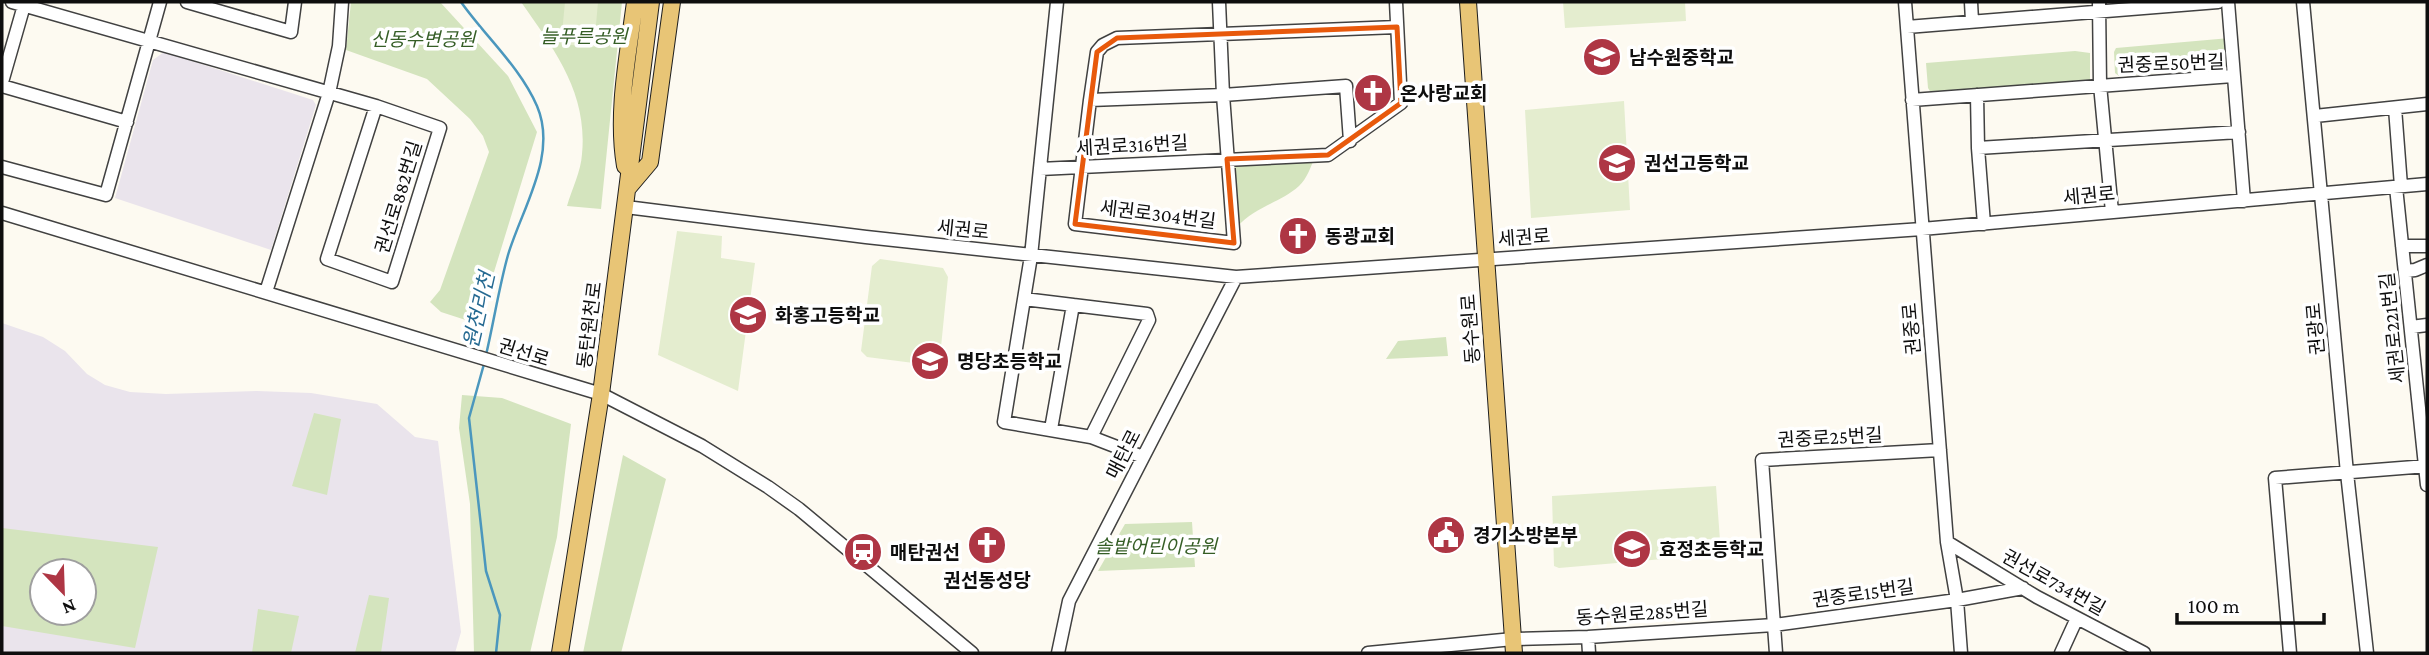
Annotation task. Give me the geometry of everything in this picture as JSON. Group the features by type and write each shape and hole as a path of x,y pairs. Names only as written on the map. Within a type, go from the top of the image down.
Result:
{"main road":[{"path":"628,188 621,142 625,78 635,2"},
{"name":"동탄원천로","path":"560,653 601,394 651,2"},
{"path":"628,188 650,162 672,2"},
{"name":"동수원로","path":"1468,2 1514,646"}],"street":[{"path":"2,167 106,195 160,2"},
{"path":"187,2 291,32 295,2"},
{"path":"266,292 329,93 339,46 342,2"},
{"path":"1057,2 1031,256 1004,422 1091,437 1143,457"},
{"name":"세권로304번길","path":"1219,2 1220,34 1223,95 1234,243 1075,224 1097,52 1103,45 1117,38 1220,34 1398,27"},
{"path":"1227,159 1328,155 1401,103 1396,2"},
{"name":"권중로","path":"1905,2 1947,542 1957,600 1961,653"},
{"path":"1971,2 1972,22"},
{"path":"1907,27 2099,7 2218,2"},
{"path":"2228,2 2233,76"},
{"name":"권광로","path":"2303,2 2347,472 2367,653"},
{"path":"127,121 2,84 21,3 329,93"},
{"path":"2099,7 2100,85"},
{"name":"권중로50번길","path":"1912,100 2233,76 2244,201"},
{"name":"권중로50번길","path":"2100,85 2112,212"},
{"path":"1090,100 1223,95 1346,86 1350,141"},
{"name":"권선로882번길","path":"329,93 376,106 440,128 392,282 327,259 376,106"},
{"path":"1977,95 1984,223"},
{"path":"2315,116 2427,104"},
{"name":"세권로221번길","path":"2395,108 2402,246 2427,485"},
{"path":"1979,148 2239,132"},
{"name":"세권로316번길","path":"1040,169 1227,159"},
{"name":"세권로","path":"626,207 1031,256 1236,276 1922,229 2427,184"},
{"name":"권선로","path":"2,213 601,394 702,446 768,487 799,509 972,653"},
{"path":"2402,246 2427,246"},
{"path":"2405,271 2427,265"},
{"name":"매탄로","path":"1058,653 1069,601 1236,276"},
{"path":"1024,299 1147,314 1149,320 1091,437"},
{"path":"1051,429 1073,305"},
{"path":"2411,327 2427,325"},
{"name":"권중로25번길","path":"1774,625 1762,460 1940,450"},
{"path":"2290,653 2275,478 2426,466"},
{"name":"권선로734번길","path":"1947,542 2127,649 2144,653"},
{"name":"권중로15번길","path":"1774,625 1957,600 2023,588"},
{"path":"2061,653 2077,618"},
{"path":"1774,625 1776,653"},
{"name":"동수원로285번길","path":"1368,653 1514,646 1588,637 1774,625"},
{"path":"1588,637 1589,653"}],"highlighted area":[{"path":"1397,27 1401,103 1328,155 1227,159 1234,243 1075,224 1097,52 1117,38"}],"shaded area":[{"path":"164,52 313,100 316,105 271,250 115,198 153,60"},
{"path":"2,323 43,337 65,351 87,374 105,385 130,392 311,393 377,404 415,437 438,441 461,632 455,653 2,653"}],"green space":[{"name":"신동수변공원","path":"351,2 440,2 508,76 537,132 478,324 441,312 430,302 440,290 489,152 483,136 470,119 427,79 346,50"},
{"name":"늘푸른공원","path":"521,2 622,2 601,209 567,206 581,160 580,111 566,73"},
{"path":"565,2 598,2 594,47 561,44"},
{"path":"1563,2 1685,2 1686,21 1565,28"},
{"path":"2230,38 2232,67 2119,76 2115,73 2116,48"},
{"path":"2075,51 2090,53 2090,83 1933,96 1928,88 1926,63"},
{"path":"1624,101 1630,210 1531,218 1525,110"},
{"path":"1315,157 1307,176 1299,186 1251,214 1236,228 1231,160"},
{"path":"677,231 722,236 721,258 755,263 738,391 658,355"},
{"path":"880,259 943,268 948,277 940,357 929,365 867,357 861,351 872,266"},
{"path":"1446,337 1448,356 1386,359 1398,341"},
{"path":"462,395 502,398 571,424 557,537 530,653 474,653 470,504 459,428"},
{"path":"314,413 341,419 327,495 292,486"},
{"path":"623,455 666,479 621,653 583,653"},
{"path":"1716,486 1721,554 1559,568 1554,566 1552,496"},
{"name":"솔밭어린이공원","path":"1192,522 1195,567 1098,571 1125,524"},
{"path":"2,528 158,547 135,648 2,626"},
{"path":"369,595 389,598 381,653 355,653"},
{"path":"258,609 299,616 291,653 252,653"}],"waterway":[{"name":"원천리천","path":"461,2 521,78 537,106 542,125 541,162 508,255 486,355"},
{"name":"원천리천","path":"484,364 469,418 486,571 500,615 496,653"}],"place":[{"name":"남수원중학교","path":"1602,57"},
{"name":"온사랑교회","path":"1373,93"},
{"name":"권선고등학교","path":"1617,163"},
{"name":"동광교회","path":"1298,236"},
{"name":"화홍고등학교","path":"748,315"},
{"name":"명당초등학교","path":"930,361"},
{"name":"경기소방본부","path":"1446,535"},
{"name":"권선동성당","path":"987,545"},
{"name":"효정초등학교","path":"1632,549"},
{"name":"매탄권선","path":"863,552"}]}
